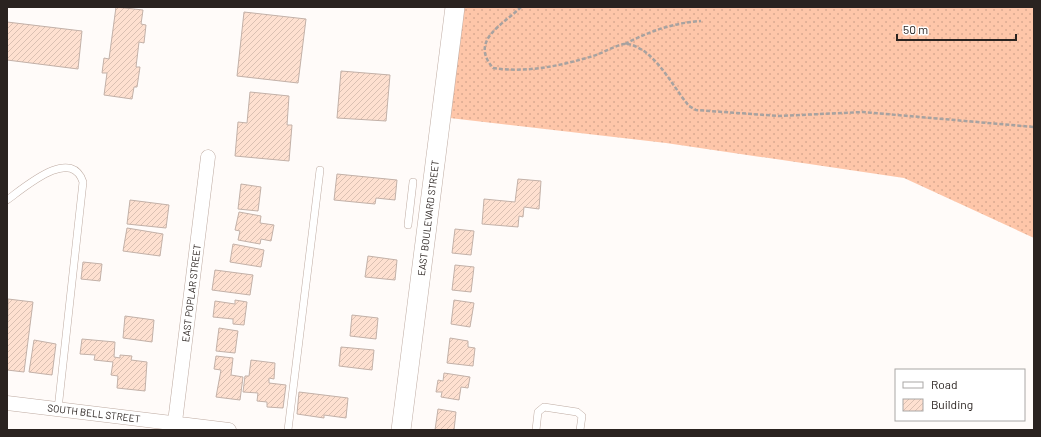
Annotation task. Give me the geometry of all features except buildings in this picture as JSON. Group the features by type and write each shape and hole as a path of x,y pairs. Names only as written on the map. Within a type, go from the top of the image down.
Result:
{"main road":[{"name":"EAST BOULEVARD STREET","path":"401,430 455,7"}],"street":[{"name":"EAST POPLAR STREET","path":"174,426 208,157"},
{"name":"SOUTH BELL STREET","path":"7,403 174,426 229,430"}],"lane":[{"path":"7,200 38,179 59,168 75,170 83,182 58,409"},
{"path":"288,430 320,170"},
{"path":"408,225 413,182"},
{"path":"536,430 538,412 544,407 577,412 582,416 580,430"}],"path":[{"path":"521,7 489,35 486,43 486,57 493,68 516,70 550,68 594,56 665,27 682,22 701,21"},
{"path":"625,44 633,45 645,52 656,63 689,106 696,110 779,116 862,112 1034,127"}],"shaded area":[{"path":"455,7 1034,7 1034,238 904,178 666,143 441,117"}]}
